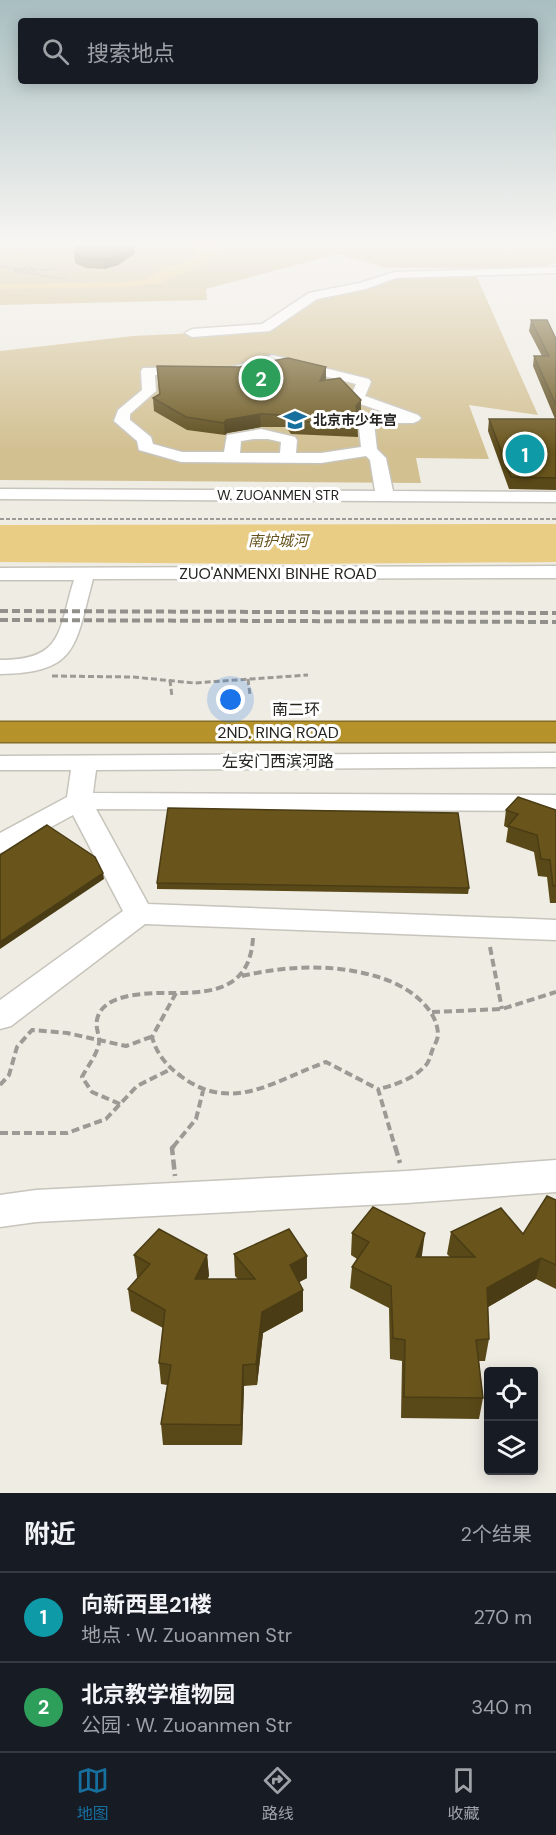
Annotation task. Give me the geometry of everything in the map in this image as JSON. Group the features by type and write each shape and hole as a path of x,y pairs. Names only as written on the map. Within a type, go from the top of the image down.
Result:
{"highway":[{"name":"南二环","path":"0,710 556,709"},
{"path":"450,731 556,748"},
{"name":"2ND. RING ROAD","path":"0,732 556,732"}],"street":[{"path":"192,333 265,328 289,312"},
{"path":"369,451 366,418 413,418 357,398 364,382 272,360 233,371 148,371 149,391 122,417 122,421 145,440 145,447 175,457 321,458 369,451 378,458 385,496"},
{"path":"232,457 233,438 248,434 278,434 289,440 288,458"},
{"path":"258,495 260,457"},
{"name":"W. ZUOANMEN STR","path":"0,494 556,497"},
{"name":"ZUO'ANMENXI BINHE ROAD","path":"0,574 556,572"},
{"path":"0,668 34,665 58,653 65,644 85,574"},
{"name":"左安门西滨河路","path":"0,763 556,760"},
{"path":"85,762 79,801 139,914"},
{"path":"0,844 79,801 556,802"},
{"path":"0,1017 139,914 556,930"},
{"path":"0,1210 556,1176"}],"path":[{"path":"0,519 556,519"},
{"path":"45,676 194,682 308,675"},
{"path":"170,680 172,697"},
{"path":"248,680 250,695"},
{"path":"242,976 252,954 255,918"},
{"path":"486,927 502,1009"},
{"path":"120,1104 92,1092 82,1077 99,1042 95,1025 98,1014 111,1003 137,993 176,993 207,993 242,976 270,969 317,968 359,972 390,981 414,995 432,1012 438,1036 427,1065 394,1085 378,1089 326,1062 302,1070 266,1088 231,1094 203,1091 171,1069 156,1054 152,1037 176,993"},
{"path":"432,1012 502,1009 556,992"},
{"path":"0,1085 9,1074 17,1047 32,1030 67,1033 99,1042 126,1046 152,1037"},
{"path":"0,1132 67,1133 106,1119 137,1086 171,1069"},
{"path":"378,1089 407,1186"},
{"path":"177,1199 172,1148 196,1119 203,1091"}],"shaded area":[{"path":"292,312 492,312 538,415 469,405 489,459 416,458 421,483 0,480 0,351 133,336 261,330"}],"water":[{"name":"南护城河","path":"556,524 556,562 300,564 0,562 0,525"}],"building":[{"path":"531,320 547,320 556,339 556,405 534,356 549,356"},
{"path":"288,358 326,367 320,381 340,378 361,400 356,406 358,424 291,421 286,415 260,414 226,420 224,423 186,417 153,398 160,394 157,366 239,367"},
{"path":"489,419 556,419 556,478 511,477"},
{"path":"518,797 556,810 556,886 553,886 550,860 541,859 537,835 508,826 518,814 506,810"},
{"path":"168,808 458,813 469,888 157,883"},
{"path":"47,825 95,857 103,873 0,942 0,855"},
{"path":"547,1196 556,1200 556,1265 541,1258 487,1288 489,1339 476,1340 483,1398 404,1397 405,1340 393,1338 391,1286 352,1267 369,1242 352,1233 373,1207 425,1233 416,1257 475,1257 451,1232 501,1208 523,1234"},
{"path":"159,1229 207,1255 195,1279 255,1279 234,1254 289,1229 307,1256 290,1265 303,1290 262,1312 256,1364 243,1365 241,1425 161,1424 171,1365 159,1363 165,1310 128,1289 150,1264 134,1255"}],"railway":[{"path":"0,611 556,613"},
{"path":"0,620 556,622"}],"place":[{"name":"北京教学植物园","path":"261,378"},
{"name":"北京市少年宫","path":"295,420"},
{"name":"向新西里21楼","path":"525,454"}]}
